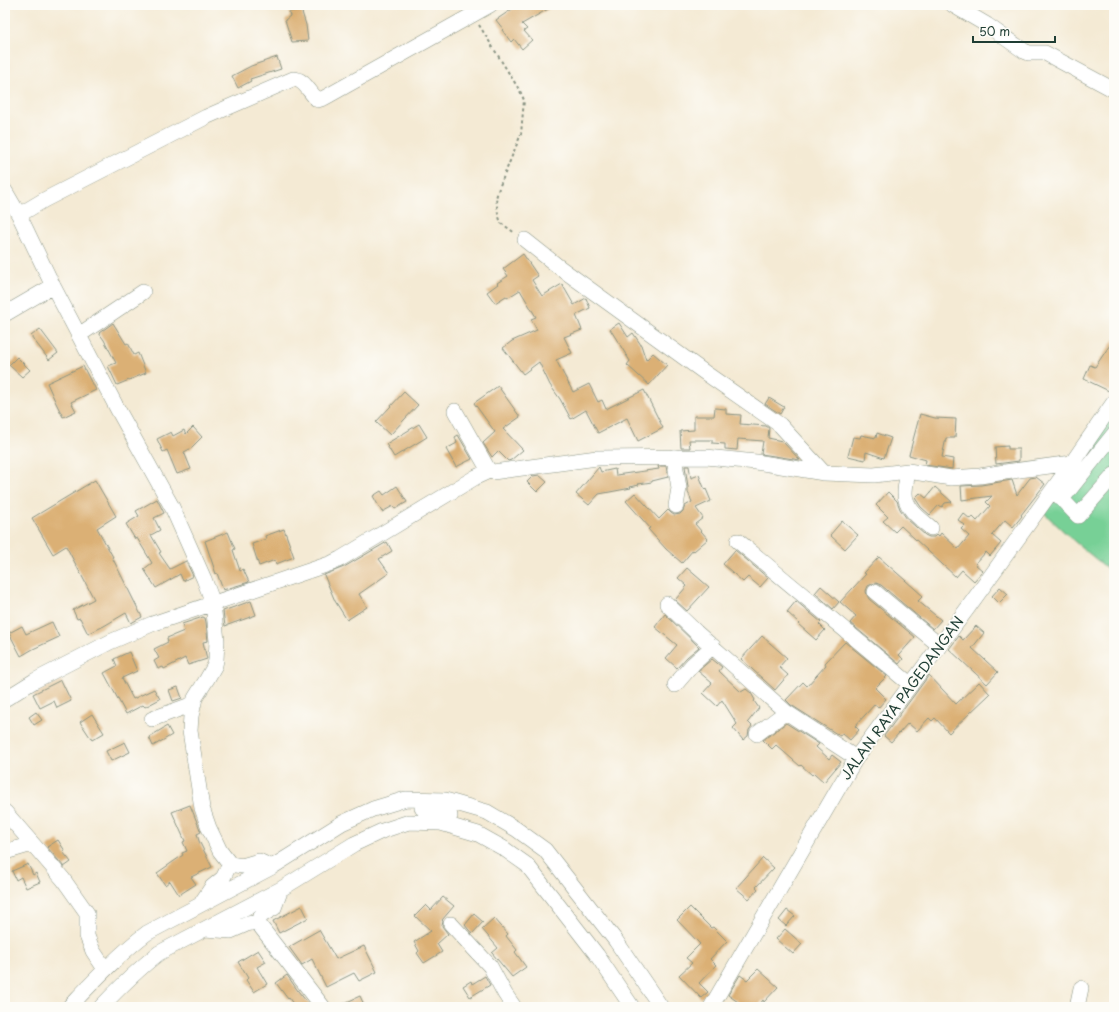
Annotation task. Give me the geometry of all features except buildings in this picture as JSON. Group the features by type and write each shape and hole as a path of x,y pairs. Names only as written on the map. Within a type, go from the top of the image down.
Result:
{"street":[{"path":"19,215 51,196 206,117 293,79 299,79 303,82 318,100 324,98 490,5"},
{"path":"953,5 987,25 1024,51 1029,53 1045,53 1114,90"},
{"path":"7,199 19,215 120,414 172,507 213,603 217,641 215,665 195,698 190,716 190,731 202,808 209,828 220,850 230,864 242,866 259,861 272,867"},
{"path":"524,240 558,267 780,425 824,473"},
{"path":"5,314 54,286"},
{"path":"79,334 144,292"},
{"name":"JALAN RAYA PAGEDANGAN","path":"711,1007 856,758 939,645 1057,494 1072,463 1114,402"},
{"path":"455,411 489,471"},
{"path":"1114,434 1057,494 1078,516 1114,475"},
{"path":"674,457 679,488 676,506"},
{"path":"5,699 34,681 110,642 152,624 332,563 476,477 489,471 493,472 597,458 706,457 756,462 824,473 874,474 908,471 951,478 980,476 1072,463"},
{"path":"908,471 905,494 908,503 911,509 931,528"},
{"path":"738,541 910,685"},
{"path":"875,592 939,645"},
{"path":"667,604 696,632 786,712 856,758"},
{"path":"675,685 693,664 713,646"},
{"path":"152,719 193,704"},
{"path":"757,734 786,712"},
{"path":"69,1007 105,969 128,947 146,933 272,867 342,823 374,809 406,799 445,800 487,812 516,829 545,850 616,941 661,1006"},
{"path":"398,801 427,809 449,812 450,816 447,825"},
{"path":"5,812 63,879 86,913 87,936 93,951 105,969"},
{"path":"101,1007 142,966 159,953 280,889 354,844 382,831 409,822 447,825 478,834 503,848 527,865 597,955 632,1007"},
{"path":"5,852 32,844"},
{"path":"201,904 212,887 223,878 230,864"},
{"path":"205,929 231,931 247,924 257,922 262,915 274,908 280,889"},
{"path":"257,922 323,1007"},
{"path":"450,924 490,966 514,1007"},
{"path":"1077,1007 1081,988"}],"path":[{"path":"473,15 520,91 524,100 521,134 496,198 501,223 524,240"}],"green space":[{"path":"1114,408 1114,574 1074,541 1043,512"}]}
